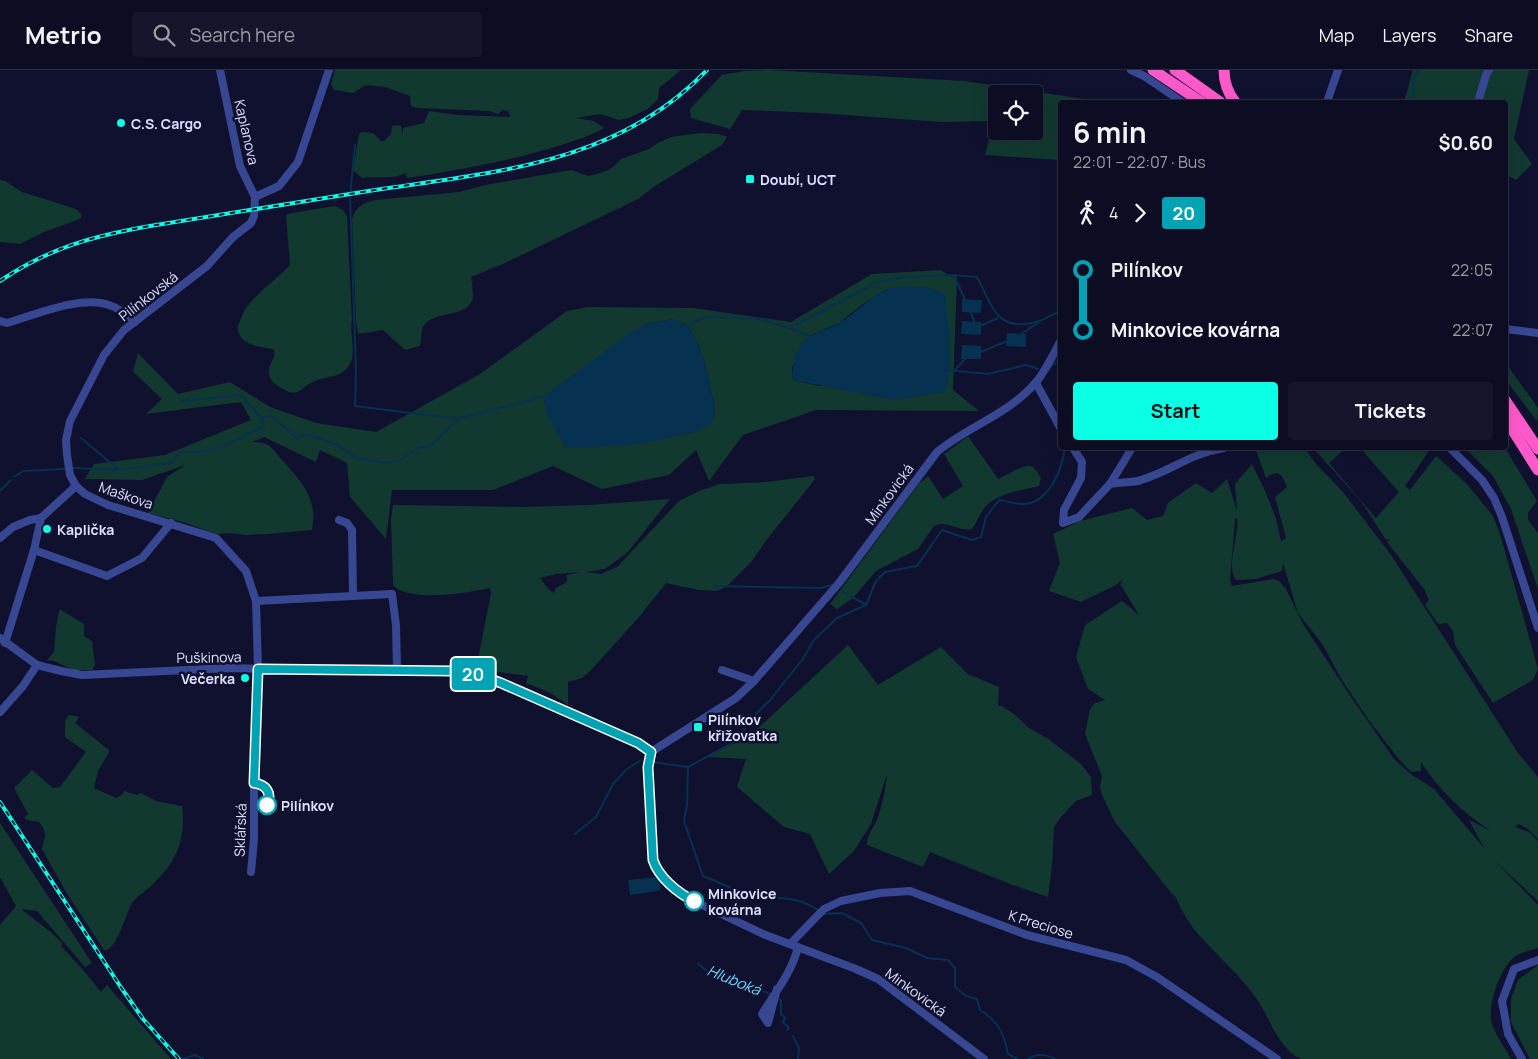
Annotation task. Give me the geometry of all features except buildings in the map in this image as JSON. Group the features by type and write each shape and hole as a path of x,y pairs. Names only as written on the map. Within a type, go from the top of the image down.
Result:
{"highway":[{"path":"1153,70 1198,100"},
{"path":"1175,70 1217,100"},
{"path":"1224,70 1226,86 1233,100"},
{"path":"1508,404 1538,449"},
{"path":"1508,423 1538,470"}],"street":[{"name":"Kaplanova","path":"220,70 240,166 255,197"},
{"path":"255,197 279,186 298,162 329,70"},
{"path":"1131,70 1144,76 1179,100"},
{"path":"1328,100 1338,70"},
{"path":"1479,100 1486,74 1489,70"},
{"name":"Pilínkovská","path":"76,486 70,475 66,440 70,422 104,355 124,330 207,266 233,237 251,223 254,216 255,197"},
{"path":"0,321 7,323 89,302 110,305 124,312 135,322"},
{"path":"1508,329 1538,333"},
{"name":"Minkovická","path":"984,1059 885,983 856,969 763,934 681,895 656,867 653,860 648,767 651,752 736,698 754,681 839,583 937,452 948,443 1007,408 1036,383 1058,345"},
{"path":"1036,383 1058,423"},
{"path":"1074,450 1082,462 1081,478 1064,510 1063,524 1079,517 1110,484 1131,450"},
{"path":"1110,484 1124,481 1140,481 1192,456 1216,450"},
{"path":"1452,450 1482,480 1494,498 1538,628"},
{"path":"0,538 13,527 41,518 76,486"},
{"name":"Maškova","path":"76,486 85,494 108,505 216,538 246,571 256,600 258,669"},
{"path":"3,640 34,550 41,518"},
{"path":"340,520 347,523 352,530 353,596"},
{"path":"34,550 107,576 142,558 171,523"},
{"path":"256,600 392,594 396,625 397,670"},
{"name":"Puškinova","path":"3,640 37,665 61,672 82,675 228,668 455,671 482,676 501,683 638,743 651,752"},
{"path":"0,712 23,686 37,665"},
{"name":"Sklářská","path":"251,872 254,839 258,669"},
{"path":"722,670 754,681"},
{"name":"K Preciose","path":"790,944 824,909 841,901 880,893 910,891 1027,935 1126,960 1157,977 1277,1059"},
{"path":"777,989 793,966 798,947"},
{"path":"1522,1059 1508,1034 1502,1001 1514,970 1538,960"}],"green space":[{"path":"335,70 681,70 659,88 658,99 649,108 629,118 619,120 600,114 576,118 594,121 604,128 578,140 523,156 465,168 407,178 406,173 390,177 362,178 353,170 359,134 362,132 373,133 381,141 384,141 391,134 392,126 401,126 403,135 403,128 424,123 429,111 457,115 510,117 508,111 503,110 498,114 490,111 417,108 411,106 410,96 385,87 366,85 353,93 334,90 331,84"},
{"path":"768,70 964,81 991,85 988,85 988,121 942,122 818,113 742,110 730,129 691,118 690,109 722,75 745,71"},
{"path":"1413,70 1529,70 1514,139 1532,164 1516,180 1508,176 1508,100 1405,100"},
{"path":"1043,93 1091,100 1058,100 1058,160 985,155 989,140 1043,140"},
{"path":"701,133 718,134 727,137 722,145 655,186 638,199 505,263 471,277 473,296 470,304 458,312 428,321 422,329 420,346 405,350 383,330 358,334 352,218 358,208 364,204 375,200 459,192 485,185 571,170 588,176 611,169 621,159 649,149 671,137"},
{"path":"0,180 5,181 22,192 76,209 82,215 80,219 44,232 20,244 0,242"},
{"path":"335,206 343,210 347,216 353,346 351,362 340,374 315,381 294,393 275,384 269,376 274,356 273,349 244,341 238,332 238,325 249,304 290,265 286,215"},
{"path":"941,270 948,275 957,277 953,390 979,411 816,410 743,435 709,481 696,450 669,475 602,489 553,466 493,490 392,490 386,539 350,497 347,463 320,450 316,462 264,437 252,442 263,443 270,447 302,484 313,509 312,530 246,535 216,534 183,522 148,513 167,477 185,465 142,480 85,479 94,464 165,455 251,420 241,402 146,414 162,399 133,372 138,353 178,394 230,382 270,407 316,423 376,432 480,374 567,311 588,307 693,308 791,322 872,274","holes":["887,289 948,322 948,382 820,386 793,380 792,367 809,336 839,323 863,304","672,319 683,323 696,339 708,374 715,407 714,417 564,446 544,400 647,324"]},
{"path":"1508,366 1538,408 1537,421 1508,383"},
{"path":"968,436 998,479 1021,468 1030,466 1034,468 1041,478 1039,486 1012,492 992,501 987,505 972,529 962,529 944,524 934,526 918,549 876,571 853,598 837,609 830,604 920,482 928,476 943,499 963,486 944,454"},
{"path":"1256,450 1308,450 1316,464 1343,492 1391,555 1518,753 1538,777 1538,839 1528,829 1519,824 1515,827 1529,832 1538,841 1538,901 1495,861 1538,905 1538,948 1515,956 1508,964 1495,989 1491,1008 1492,1024 1511,1059 1301,1059 1293,1054 1287,1049 1272,1027 1253,993 1193,928 1176,897 1115,822 1102,795 1100,787 1102,776 1085,734 1090,709 1095,703 1105,700 1088,689 1076,657 1085,625 1122,601 1139,615 1120,584 1124,578 1116,585 1081,602 1049,591 1060,563 1053,534 1080,521 1132,508 1147,520 1163,516 1168,503 1196,483 1212,493 1227,479 1237,511 1235,484 1252,464 1276,519 1281,541 1286,538 1275,497 1287,487 1282,476 1277,473 1266,478","holes":["1237,518 1237,533 1232,558 1233,574 1236,580 1256,579 1282,571 1283,563 1298,613 1323,645 1340,677 1368,719 1411,772 1421,771 1421,762 1452,800 1491,831 1469,820 1484,848 1434,789 1412,775 1394,759 1303,624 1286,589 1279,581 1273,579 1232,586 1230,580 1235,519"]},
{"path":"1315,450 1344,450 1329,463 1376,518 1399,492 1362,450 1429,450 1405,486 1410,490 1436,456 1467,484 1493,516 1500,534 1538,669 1533,680 1493,703 1455,645 1453,631 1447,623 1438,624 1425,605 1429,600 1424,589 1387,542 1390,539 1386,540 1361,501"},
{"path":"1467,450 1506,450 1537,501 1528,513 1528,520 1538,533 1538,589 1511,509 1493,476"},
{"path":"813,476 815,479 752,561 726,587 717,591 699,590 666,583 640,616 591,670 582,678 568,682 568,705 549,692 526,683 528,676 485,670 477,664 491,593 489,588 453,594 425,595 401,591 393,585 391,520 393,505 524,507 589,505 670,499 628,552 605,569 586,572 601,574 617,567 679,501 699,491 720,484 767,482","holes":["580,572 567,575 567,582 556,588 554,593 548,589 540,578 556,574"]},
{"path":"61,610 84,624 84,636 92,641 95,665 92,670 73,670 54,661 47,660 54,652 56,628 59,611"},
{"path":"848,645 878,685 941,647 968,674 999,687 998,706 1002,706 1014,714 1029,728 1047,738 1081,764 1091,777 1092,795 1076,801 1054,827 1048,897 930,852 923,867 867,845 869,835 881,809 887,774 871,824 854,851 829,874 810,834 784,827 737,787 746,759 709,757 754,732"},
{"path":"69,715 79,717 75,723 109,750 98,771 94,788 116,798 122,795 124,791 137,795 141,793 156,801 182,806 183,829 174,859 161,876 132,903 115,942 107,950 104,950 66,892 42,849 44,829 39,822 26,820 25,817 28,814 14,788 32,770 53,788 60,787 86,752 65,737 65,721"},
{"path":"0,823 92,963 85,967 37,911 21,909 63,944 61,946 101,992 107,985 171,1059 0,1059 0,925 16,906 0,877"},
{"path":"1538,965 1538,1059 1530,1059 1511,1022 1511,999 1518,980"}],"water":[{"path":"905,286 931,288 945,294 950,357 945,392 894,400 793,380 795,356 799,347 806,339 839,323 879,293 890,288"},
{"path":"962,299 982,300 981,313 962,312"},
{"path":"672,319 683,323 690,330 700,350 708,374 715,407 714,417 709,426 696,432 641,444 572,448 564,446 548,416 544,396 633,331 647,324"},
{"path":"962,321 981,322 981,335 961,334"},
{"path":"1007,333 1026,334 1026,347 1006,346"},
{"path":"962,345 981,346 981,359 961,359"},
{"path":"657,877 661,888 658,891 630,895 628,880"}],"waterway":[{"path":"1412,100 1414,77 1418,70"},
{"path":"355,145 350,196 356,368 355,406 458,419"},
{"path":"954,275 965,300"},
{"path":"790,328 878,282 904,277 954,275 977,277 998,315 1005,321 1014,324 1039,321 1058,312"},
{"path":"970,311 975,323"},
{"path":"686,327 705,317 760,319 811,337"},
{"path":"980,326 998,318"},
{"path":"1021,334 1038,323"},
{"path":"980,352 1008,341"},
{"path":"954,371 966,358"},
{"path":"1050,367 1058,361"},
{"path":"947,370 988,374 1026,365 1038,369"},
{"path":"182,401 241,395 261,418"},
{"path":"73,468 119,470 170,463 182,451 193,452 214,449 234,441 264,426 261,418 271,415 296,438 307,434 338,445 356,458 384,463 399,461 417,449 432,445 458,419 546,396"},
{"path":"81,438 119,470"},
{"path":"819,911 802,902 786,898 751,895 703,876 684,821 687,805 688,767 740,739 748,722 770,700 802,660 814,640 837,618 866,605 876,581 885,572 917,566 942,530 972,540 981,537 986,517 999,500 1023,504 1040,498 1053,484 1061,466 1064,450"},
{"path":"14,477 23,471 65,469"},
{"path":"0,491 11,480"},
{"path":"715,586 820,588 832,585"},
{"path":"841,591 865,604"},
{"path":"575,834 596,817 613,784 627,769 640,761"},
{"path":"652,762 688,767"},
{"path":"823,914 842,913 861,923 872,940 906,948 927,958 948,960 955,968 955,987 966,996 977,999 980,1010 996,1023 999,1028 1008,1054 1018,1059"},
{"name":"Hluboká","path":"698,964 707,971 745,982 771,995"},
{"name":"Hluboká","path":"779,999 781,1001 781,1014 785,1018 783,1022 789,1028 787,1030"},
{"name":"Hluboká","path":"793,1036 799,1048 798,1059"},
{"path":"183,1059 195,1055 203,1059"},
{"path":"1028,1059 1042,1055 1055,1059"}],"railway":[{"path":"0,281 54,252 109,234 465,177 509,169 552,158 594,145 634,126 672,101 707,70"},
{"path":"0,802 120,986 143,1019 179,1059"}],"bus line":[{"name":"20","path":"267,805 270,799 268,791 263,786 254,783 258,669 455,671 482,676 638,743 651,752 648,759 648,767 653,860 656,867 675,890 694,901"}],"place":[{"name":"C.S. Cargo","path":"121,123"},
{"name":"Doubí, UCT","path":"750,179"},
{"name":"Kaplička","path":"47,529"},
{"name":"Večerka","path":"245,678"},
{"name":"Pilínkov křižovatka","path":"698,727"},
{"name":"Pilínkov","path":"267,805"},
{"name":"Minkovice kovárna","path":"694,901"}]}
